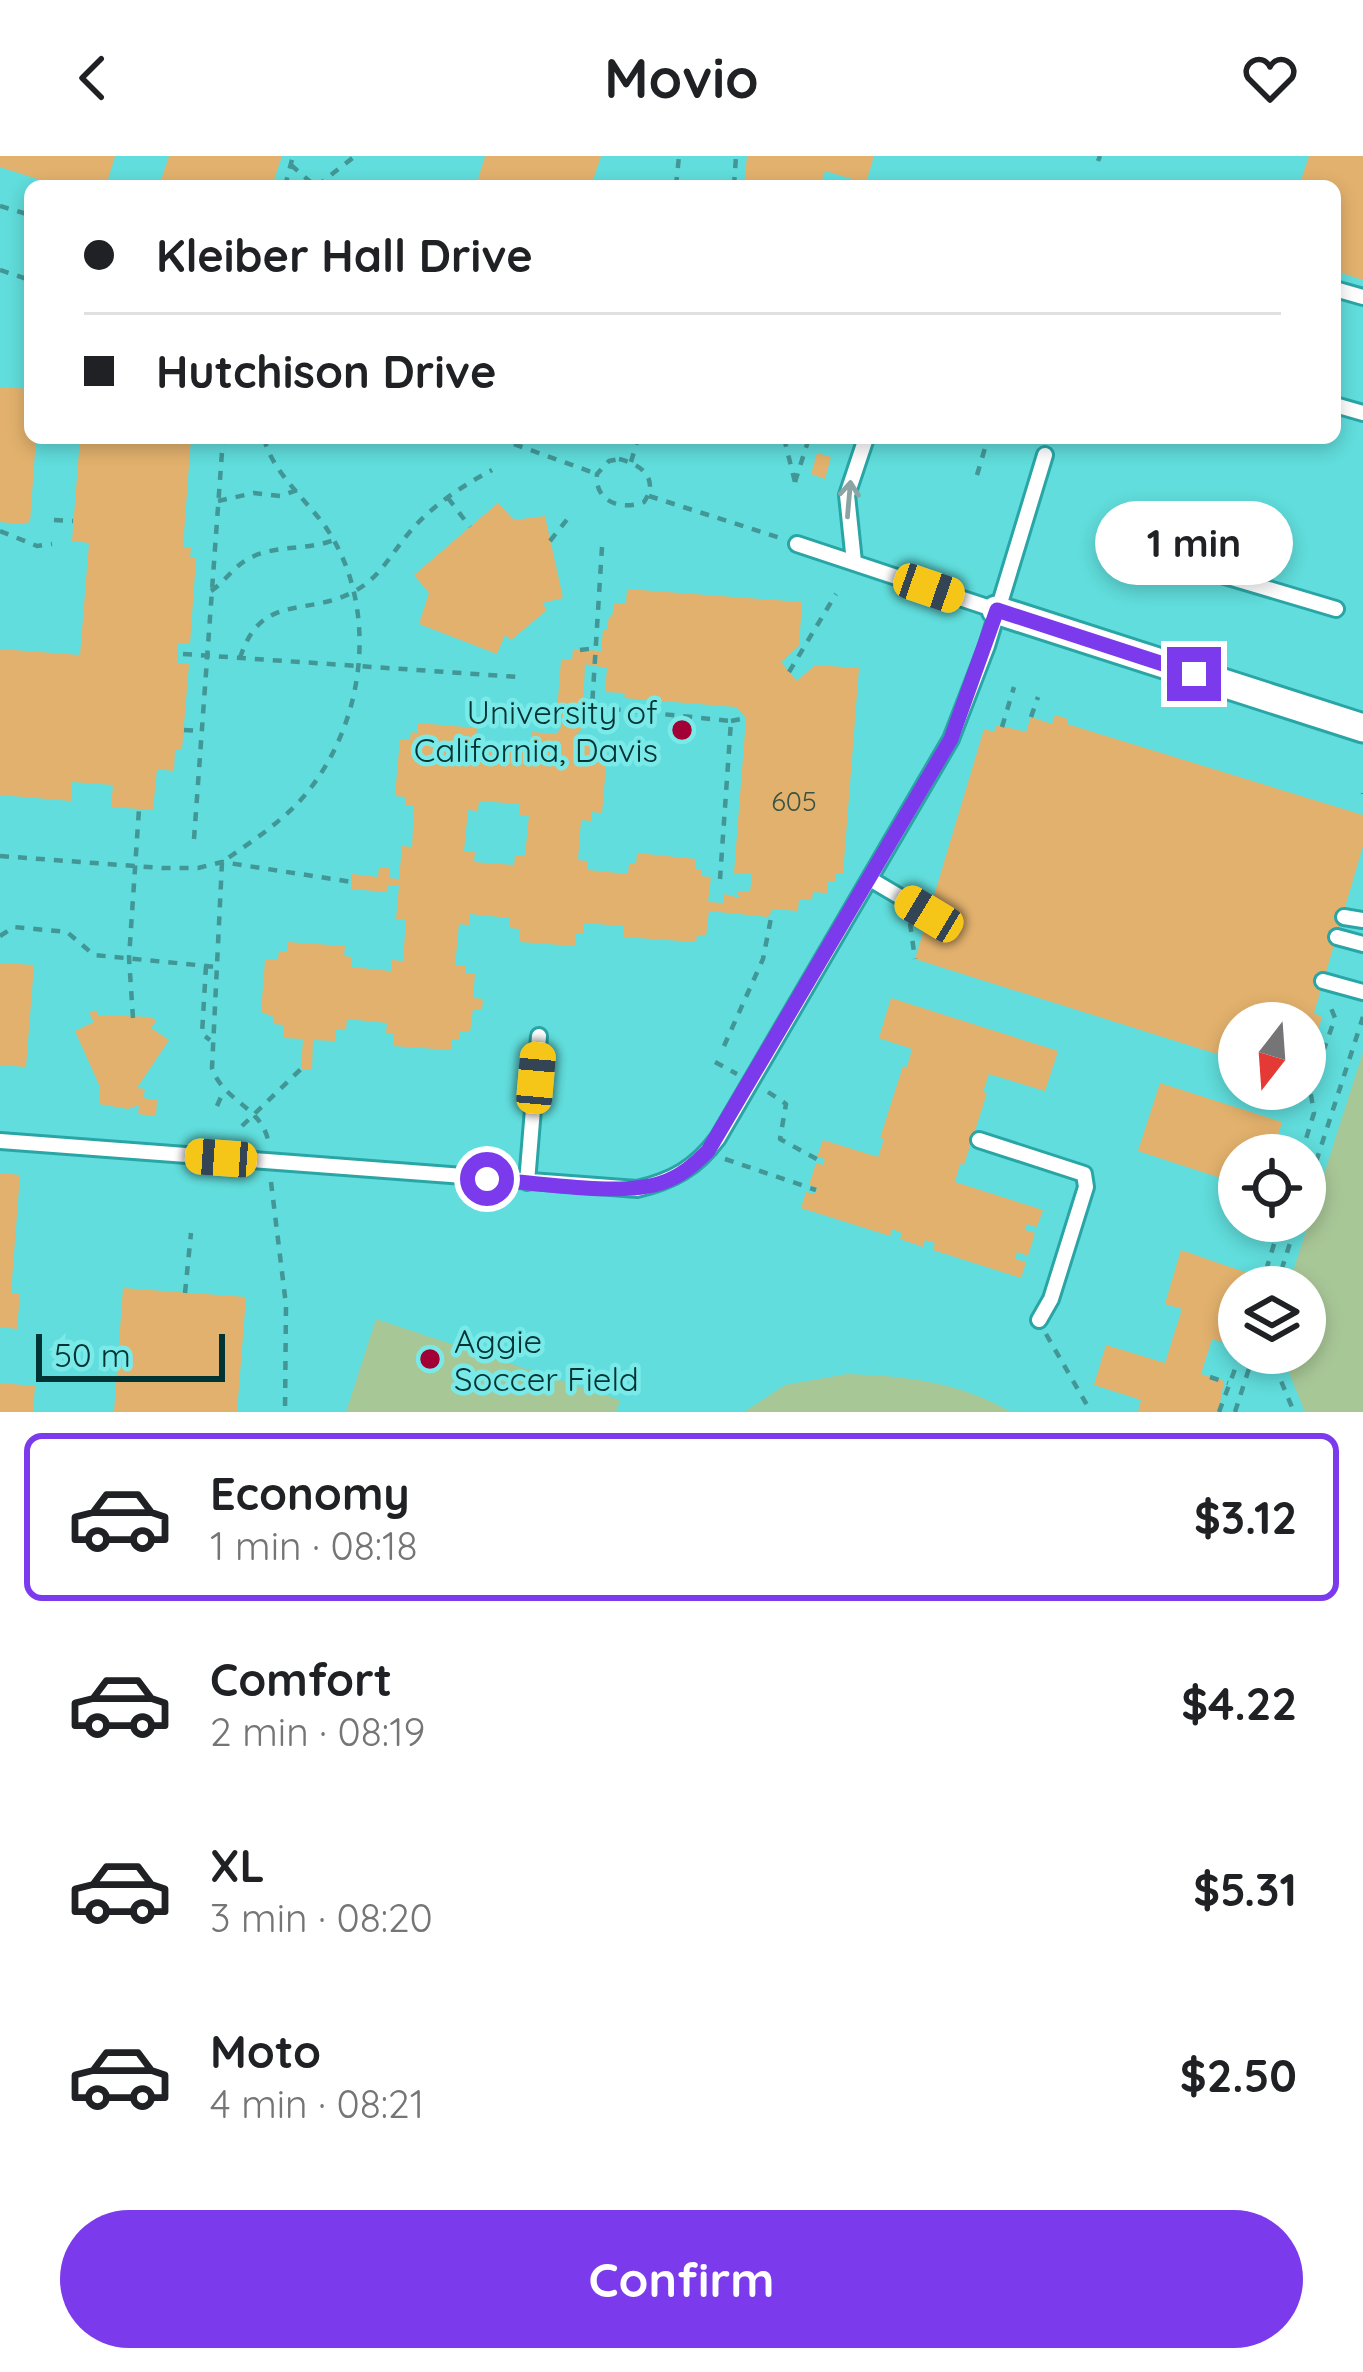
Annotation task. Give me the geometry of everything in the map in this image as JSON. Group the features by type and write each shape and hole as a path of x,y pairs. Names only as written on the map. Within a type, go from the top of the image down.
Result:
{"street":[{"path":"997,610 1363,728"}],"lane":[{"path":"854,562 847,495 864,444"},
{"path":"0,1141 638,1189 689,1170 708,1151 751,1082 951,739 1045,455"},
{"path":"1107,541 1336,609"},
{"path":"797,544 997,610"},
{"path":"870,879 929,914"},
{"path":"1344,917 1363,920"},
{"path":"1337,937 1363,944"},
{"path":"1329,982 1363,992"},
{"path":"527,1182 539,1036"},
{"path":"979,1140 1084,1174 1086,1187 1051,1299 1039,1320"}],"path":[{"path":"287,180 293,156"},
{"path":"324,180 356,156"},
{"path":"291,165 309,180"},
{"path":"194,839 223,444"},
{"path":"266,444 334,540 353,592 358,666 353,704 317,778 285,814 223,862 212,1068 224,1090 265,1126 268,1144"},
{"path":"514,444 597,474"},
{"path":"631,462 636,444"},
{"path":"786,444 795,482 807,444"},
{"path":"977,475 986,444"},
{"path":"609,461 631,462 649,476 649,496 628,507 608,501 596,484 597,474 609,461"},
{"path":"241,658 246,640 268,616 283,608 326,602 353,592 375,577 424,516 492,470"},
{"path":"218,501 297,490"},
{"path":"649,496 797,544"},
{"path":"447,498 470,526"},
{"path":"550,541 569,517"},
{"path":"54,520 73,521"},
{"path":"0,531 38,546 52,544"},
{"path":"211,591 233,569 260,554 334,540"},
{"path":"602,547 592,707 731,721 746,718"},
{"path":"789,672 836,594"},
{"path":"580,650 596,648"},
{"path":"183,654 519,677"},
{"path":"1002,727 1014,687"},
{"path":"1031,717 1038,697"},
{"path":"720,880 731,721"},
{"path":"184,730 201,731"},
{"path":"133,1018 129,958 139,809"},
{"path":"0,856 198,868 223,862 352,882"},
{"path":"907,901 915,958"},
{"path":"724,1046 763,959 771,918"},
{"path":"0,936 14,927 68,932 94,955 217,967"},
{"path":"206,966 202,1034 212,1041"},
{"path":"1326,1044 1335,1018 1329,982"},
{"path":"1325,1134 1363,1017"},
{"path":"715,1062 786,1104 780,1139 824,1162"},
{"path":"242,1126 301,1069"},
{"path":"217,1106 224,1090"},
{"path":"708,1151 816,1190"},
{"path":"270,1180 284,1274 285,1412"},
{"path":"185,1292 190,1233"},
{"path":"1039,1320 1091,1412"},
{"path":"1220,1412 1232,1374"},
{"path":"1235,1412 1250,1374"},
{"path":"1278,1374 1294,1412"},
{"path":"1210,1377 1228,1383"}],"shaded area":[{"name":"University of California, Davis","path":"0,156 1363,156 1363,1412 0,1412"}],"green space":[{"path":"1363,1052 1363,1412 1305,1412 1290,1374 1326,1374 1326,1266 1295,1266 1302,1242 1326,1242 1326,1168"},
{"name":"Aggie Soccer Field","path":"376,1319 620,1400 616,1412 346,1412"},
{"path":"847,1374 932,1382 1011,1412 744,1412 785,1385"}],"building":[{"path":"0,156 115,156 108,180 40,180 0,167"},
{"path":"169,156 282,156 274,180 161,180"},
{"path":"485,156 601,156 593,180 478,180"},
{"path":"747,156 874,156 867,180 825,171 822,180 745,180"},
{"path":"1309,156 1363,156 1363,280 1341,273 1341,180 1301,180"},
{"path":"0,387 24,389 24,444 36,444 30,522 0,522"},
{"path":"80,444 191,444 183,547 191,548 190,558 196,558 190,644 178,643 177,663 189,664 182,749 175,749 174,771 157,769 153,810 111,807 113,785 72,782 71,801 0,795 0,649 80,655 89,543 72,541"},
{"path":"817,453 831,457 825,479 811,474"},
{"path":"498,503 514,520 545,516 563,598 542,603 547,610 511,640 505,635 497,654 419,624 429,593 414,575"},
{"path":"627,589 802,602 799,646 781,662 789,672 797,681 815,665 859,668 843,874 828,881 827,893 813,892 812,900 799,899 798,911 773,909 768,917 709,911 706,936 697,935 696,942 623,937 624,926 583,923 583,934 576,934 575,946 520,942 520,929 510,928 510,918 470,914 469,925 459,924 455,966 466,966 465,973 475,973 473,998 483,999 482,1009 473,1009 470,1032 460,1031 460,1039 452,1039 451,1050 393,1046 394,1034 386,1034 387,1023 347,1019 346,1030 336,1029 335,1041 313,1040 312,1069 301,1069 303,1039 283,1038 284,1025 273,1024 274,1017 261,1012 265,960 278,959 279,951 287,952 287,942 345,946 344,956 352,957 351,967 391,971 392,960 403,961 406,920 396,919 399,886 388,885 387,892 351,889 352,874 378,877 379,867 390,868 389,878 399,879 402,846 412,847 414,806 405,806 406,797 395,796 400,739 410,740 411,732 418,733 418,723 477,728 476,737 484,738 483,748 524,751 532,732 556,734 562,726 556,725 561,660 572,660 573,649 601,651 614,603 626,604","holes":["585,664 607,668 605,692 625,693 624,698 736,707 746,718 734,873 752,874 750,892 736,891 740,898 724,894 724,903 708,902 711,877 695,869 696,859 637,853 628,874 588,870 588,861 578,860 581,820 591,821 592,812 602,813 607,754 597,754 597,747 590,747 591,736 576,735 582,729","479,801 520,804 519,815 529,815 525,856 515,855 514,865 474,862 475,852 464,851 468,810 478,811"]},
{"path":"1055,715 1068,719 1067,724 1363,815 1363,846 1317,1002 1218,1002 1218,1054 915,959 984,729 994,732 997,725 1026,732 1031,717 1052,724"},
{"path":"0,963 34,965 26,1067 0,1065"},
{"path":"891,998 1058,1051 1045,1091 989,1074 983,1092 987,1093 955,1182 1043,1210 1037,1227 1027,1224 1025,1230 1035,1233 1028,1256 1017,1252 1015,1259 1026,1262 1021,1278 933,1250 935,1243 925,1240 923,1247 900,1239 902,1233 892,1229 890,1236 801,1208 806,1192 815,1194 817,1188 809,1185 816,1163 823,1165 825,1159 817,1157 823,1140 878,1157 884,1139 880,1138 912,1049 879,1038"},
{"path":"96,1010 98,1015 151,1017 156,1021 151,1028 169,1040 137,1088 145,1089 143,1098 157,1100 156,1116 138,1114 139,1105 128,1109 99,1104 100,1087 75,1031 94,1022 89,1013"},
{"path":"1160,1083 1218,1102 1218,1110 1244,1110 1282,1122 1278,1134 1218,1134 1218,1177 1138,1151"},
{"path":"0,1173 20,1175 11,1293 20,1294 17,1329 0,1327"},
{"path":"1181,1250 1227,1266 1218,1266 1218,1341 1212,1339 1201,1374 1224,1381 1218,1412 1138,1412 1141,1400 1094,1385 1106,1345 1165,1363 1182,1309 1165,1304"},
{"path":"123,1288 246,1297 237,1412 114,1412"},
{"path":"0,1383 35,1386 33,1412 0,1412"}],"place":[{"name":"University of California, Davis","path":"682,730"},
{"name":"Aggie Soccer Field","path":"430,1359"}],"route":[{"path":"487,1179 638,1189 689,1170 708,1151 951,739 997,610 1194,674"}]}
